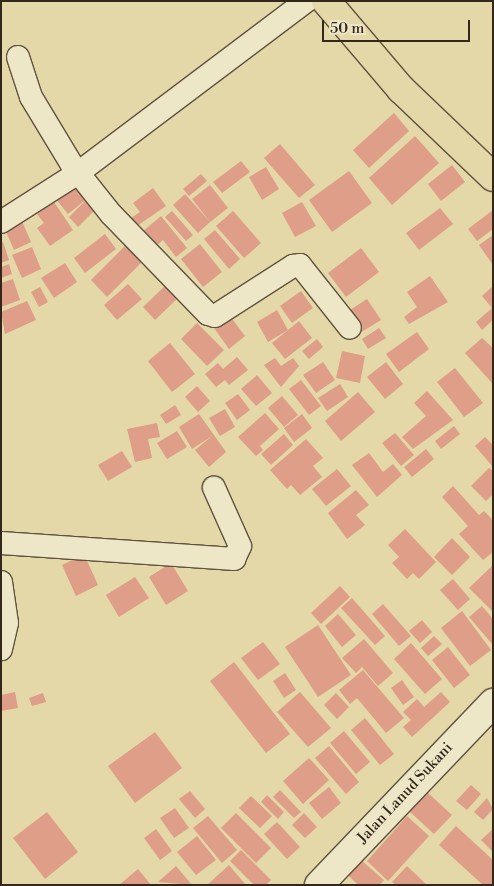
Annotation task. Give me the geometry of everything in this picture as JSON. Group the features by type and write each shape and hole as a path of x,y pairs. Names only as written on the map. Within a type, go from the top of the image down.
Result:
{"highway":[{"path":"326,1 402,88 493,176"}],"street":[{"path":"1,222 78,173 306,1"},
{"path":"18,57 31,97 78,173 111,214 208,314 215,316 293,266 300,265 350,328"},
{"path":"1,543 234,559 240,546 214,488"},
{"path":"1,582 7,623 1,649"},
{"name":"Jalan Lanud Sukani","path":"319,885 493,703"}],"building":[{"path":"394,113 409,131 369,168 353,150"},
{"path":"415,136 439,163 392,205 369,178"},
{"path":"280,144 315,185 299,198 264,158"},
{"path":"241,161 250,172 222,193 213,182"},
{"path":"452,165 465,182 441,201 428,184"},
{"path":"266,167 279,189 262,200 249,177"},
{"path":"349,171 372,203 332,232 309,200"},
{"path":"201,174 207,181 189,196 183,189"},
{"path":"77,179 100,205 78,227 69,217 88,198 68,214 55,198"},
{"path":"210,185 228,208 210,222 192,199"},
{"path":"153,188 166,206 134,228 128,220 140,212 133,203"},
{"path":"185,194 210,222 198,233 173,205"},
{"path":"54,202 73,230 50,246 37,228 44,223 37,214"},
{"path":"302,202 316,226 295,237 282,213"},
{"path":"440,208 453,224 419,250 406,233"},
{"path":"493,210 493,229 477,241 468,229"},
{"path":"172,211 193,235 186,241 165,217"},
{"path":"233,211 261,243 244,258 216,226"},
{"path":"161,216 187,248 176,257 163,240 155,247 142,232"},
{"path":"21,219 31,242 14,250 4,227"},
{"path":"215,230 240,259 229,269 204,239"},
{"path":"105,234 116,249 85,273 74,258"},
{"path":"493,235 493,265 479,245"},
{"path":"3,242 9,260 1,263 1,243"},
{"path":"200,244 222,272 203,287 181,259"},
{"path":"126,245 142,262 107,297 91,280"},
{"path":"32,247 41,269 22,278 12,255"},
{"path":"361,248 379,272 346,297 328,273"},
{"path":"65,263 77,282 54,298 41,278"},
{"path":"9,264 12,274 1,278 1,267"},
{"path":"430,276 448,302 409,324 404,317 417,307 407,292"},
{"path":"13,279 20,300 1,307 1,283"},
{"path":"128,284 142,299 117,320 104,305"},
{"path":"167,284 179,297 155,320 143,307"},
{"path":"493,286 493,320 482,330 476,322 492,308 482,296"},
{"path":"40,287 48,302 39,307 31,292"},
{"path":"301,291 313,308 292,323 280,306"},
{"path":"367,299 381,320 360,333 347,312"},
{"path":"27,301 36,320 5,334 1,312"},
{"path":"277,310 288,330 268,342 257,322"},
{"path":"230,316 245,336 229,349 214,328"},
{"path":"299,321 312,338 285,359 272,343"},
{"path":"197,323 224,350 207,366 181,339"},
{"path":"379,328 386,338 368,349 362,339"},
{"path":"417,332 429,349 399,372 386,354"},
{"path":"482,338 493,348 493,384 465,353"},
{"path":"317,339 323,347 309,359 302,351"},
{"path":"170,343 195,374 172,392 148,361"},
{"path":"342,351 365,356 360,383 336,378"},
{"path":"237,357 248,370 229,385 225,380 216,387 205,374 218,363 223,369"},
{"path":"275,358 281,366 293,358 299,366 281,387 264,365"},
{"path":"323,362 335,380 316,393 303,375"},
{"path":"386,362 403,384 385,399 367,377"},
{"path":"455,368 483,403 464,417 437,382"},
{"path":"257,375 272,393 256,406 241,389"},
{"path":"301,380 321,406 309,415 289,389"},
{"path":"340,384 348,397 327,411 318,398"},
{"path":"197,386 210,401 198,412 185,397"},
{"path":"427,391 453,420 413,449 402,437 426,416 414,403"},
{"path":"358,392 375,412 341,441 325,421"},
{"path":"238,394 250,410 237,420 225,403"},
{"path":"282,396 298,415 284,427 268,408"},
{"path":"175,405 181,415 166,424 160,415"},
{"path":"225,409 235,427 220,436 209,418"},
{"path":"265,413 279,429 260,446 263,450 256,456 238,437"},
{"path":"199,414 226,452 209,467 195,450 212,436 192,449 179,427"},
{"path":"302,414 312,428 294,442 284,428"},
{"path":"157,423 160,437 148,439 152,458 135,462 127,429"},
{"path":"454,426 460,434 441,449 435,441"},
{"path":"177,431 187,447 167,459 157,443"},
{"path":"395,433 414,455 401,466 382,443"},
{"path":"284,434 293,445 271,465 261,454"},
{"path":"485,437 493,445 493,467 475,446"},
{"path":"306,439 323,458 313,466 322,477 300,495 291,485 287,489 270,470"},
{"path":"426,449 434,459 412,477 404,467"},
{"path":"122,451 132,467 108,481 98,465"},
{"path":"369,453 383,472 393,464 402,475 377,497 352,465"},
{"path":"489,468 493,471 493,494 486,501 471,486"},
{"path":"337,469 351,486 326,506 312,489"},
{"path":"453,486 479,515 484,511 493,520 493,552 483,560 459,534 468,526 442,497"},
{"path":"356,490 369,505 356,515 365,525 347,539 328,513"},
{"path":"405,529 436,562 419,579 413,573 407,579 392,563 399,557 388,545"},
{"path":"452,538 470,557 452,575 434,557"},
{"path":"84,554 98,585 76,596 62,565"},
{"path":"171,563 188,591 166,605 149,577"},
{"path":"493,565 493,612 469,588"},
{"path":"135,577 149,598 119,617 106,595"},
{"path":"453,579 470,599 458,610 440,590"},
{"path":"340,586 350,597 321,624 311,613"},
{"path":"352,598 385,636 375,645 341,608"},
{"path":"383,604 411,636 399,646 372,614"},
{"path":"482,606 493,619 493,645 469,617"},
{"path":"462,611 491,650 470,666 441,628"},
{"path":"338,614 356,635 342,647 325,626"},
{"path":"422,620 432,632 420,643 409,631"},
{"path":"318,625 351,675 318,697 285,647"},
{"path":"434,636 442,644 428,656 421,648"},
{"path":"364,639 393,673 378,686 362,667 356,673 342,658"},
{"path":"263,642 280,664 258,680 241,658"},
{"path":"411,643 442,679 425,694 394,659"},
{"path":"448,647 470,675 454,688 432,660"},
{"path":"234,662 290,734 266,753 210,681"},
{"path":"363,670 404,718 386,733 357,698 350,704 339,690"},
{"path":"285,673 296,690 284,698 273,681"},
{"path":"402,680 414,697 403,705 391,688"},
{"path":"15,692 18,708 1,711 1,695"},
{"path":"300,692 331,728 308,747 277,712"},
{"path":"441,692 450,702 412,737 403,727 411,720 403,712 417,699 424,707"},
{"path":"43,693 46,702 32,706 29,698"},
{"path":"336,693 349,707 337,719 324,705"},
{"path":"365,718 394,754 380,765 351,730"},
{"path":"344,731 370,762 356,774 330,743"},
{"path":"155,732 182,768 135,803 108,766"},
{"path":"329,746 359,782 346,794 315,758"},
{"path":"309,758 329,780 303,804 283,781"},
{"path":"471,785 481,794 467,810 456,801"},
{"path":"329,787 341,803 322,819 309,803"},
{"path":"280,790 301,812 294,818 273,797"},
{"path":"190,791 205,809 195,818 179,799"},
{"path":"427,792 452,815 434,834 409,811"},
{"path":"267,795 284,812 278,819 261,802"},
{"path":"251,796 272,816 260,828 239,808"},
{"path":"487,798 493,809 483,820 474,812"},
{"path":"175,808 189,828 174,838 160,818"},
{"path":"47,812 78,852 45,879 13,838"},
{"path":"236,813 271,848 256,863 221,828"},
{"path":"304,813 317,827 305,838 292,825"},
{"path":"208,816 237,850 222,863 193,828"},
{"path":"407,816 429,836 388,881 367,861"},
{"path":"277,822 300,847 287,859 264,834"},
{"path":"456,826 493,860 493,885 483,885 439,845"},
{"path":"156,829 172,851 160,860 144,838"},
{"path":"493,829 493,852 481,840"},
{"path":"197,836 216,860 196,875 177,852"},
{"path":"241,850 271,880 266,885 254,885 230,861"},
{"path":"361,860 384,880 380,885 358,885 348,875"},
{"path":"229,865 246,885 207,885"},
{"path":"176,866 192,885 158,882"},
{"path":"407,866 427,885 396,885 392,882"},
{"path":"138,869 151,885 119,885"}]}
